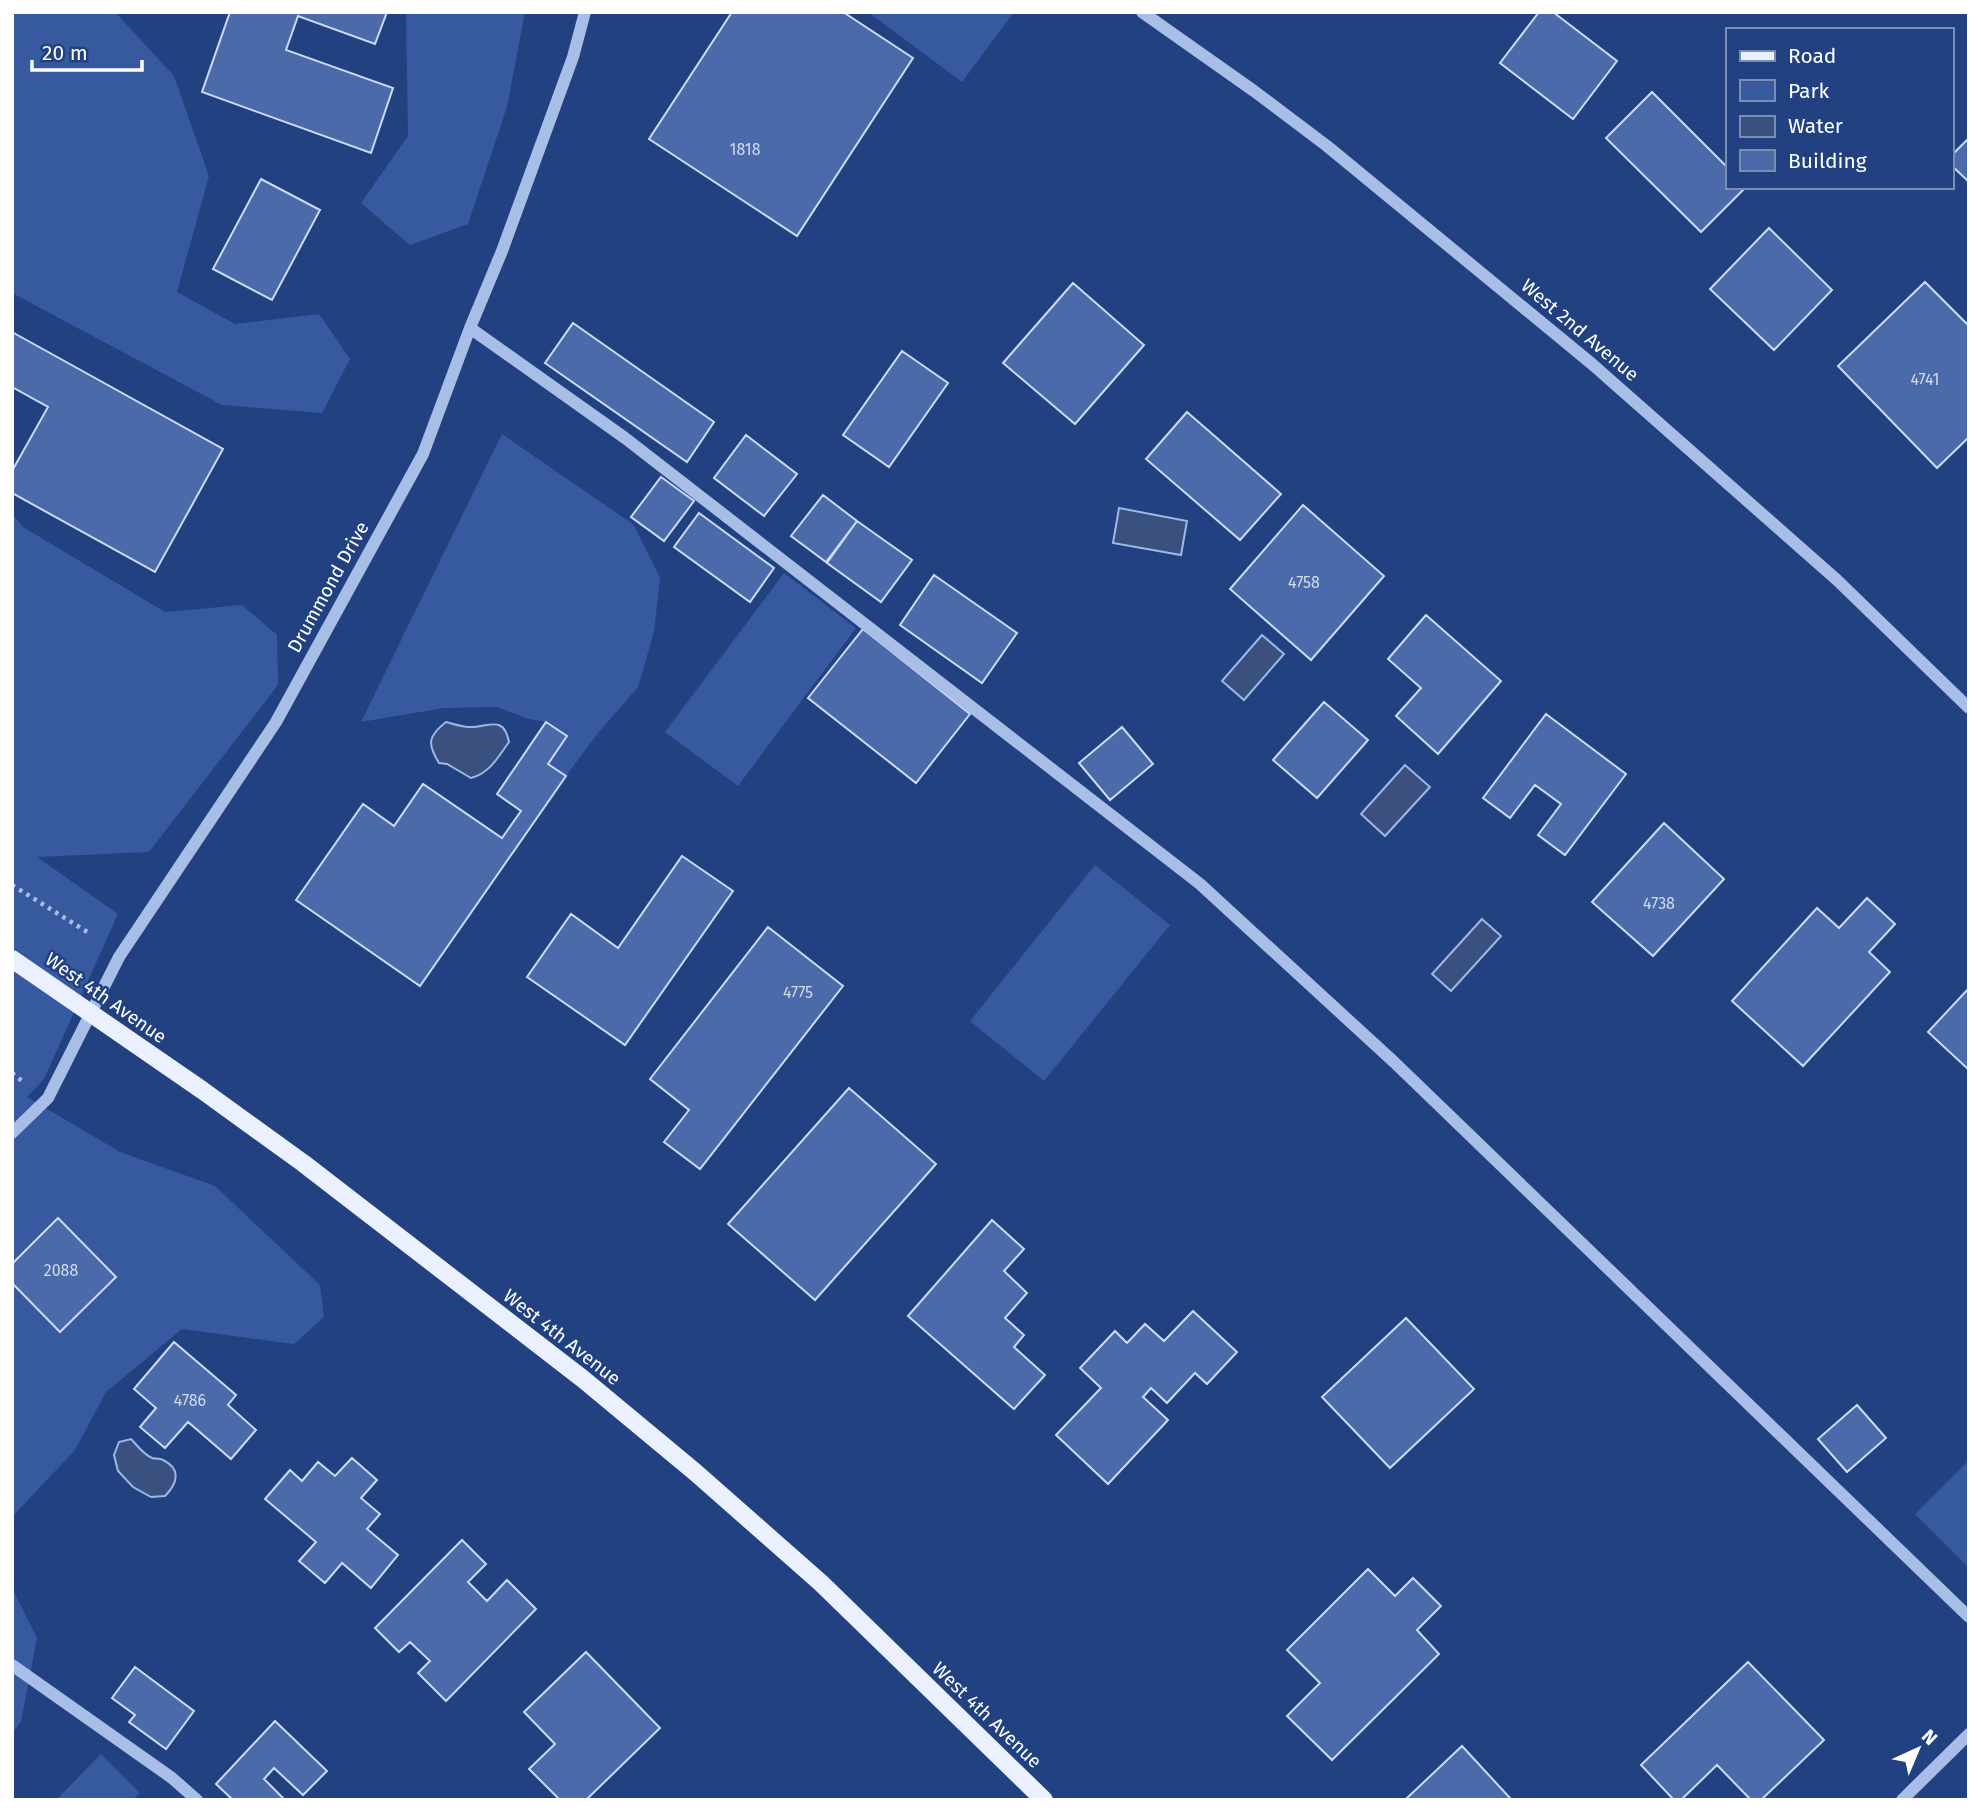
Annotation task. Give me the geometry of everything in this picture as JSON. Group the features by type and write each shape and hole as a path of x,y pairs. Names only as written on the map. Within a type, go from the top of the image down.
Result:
{"main road":[{"name":"West 4th Avenue","path":"12,959 303,1163 583,1379 695,1472 821,1583 1044,1800"}],"street":[{"name":"Drummond Drive","path":"12,1133 48,1098 119,957 282,709 423,454 502,251 568,70 585,12"},
{"name":"West 2nd Avenue","path":"1142,12 1327,146 1592,364 1837,580 1969,708"},
{"path":"470,328 625,438 1200,884 1394,1062 1969,1617"},
{"path":"12,1665 172,1778 197,1800"},
{"path":"1902,1800 1969,1734"}],"path":[{"path":"12,885 89,933"},
{"path":"12,1073 22,1081"}],"green space":[{"path":"12,12 115,12 174,76 209,176 177,292 235,324 319,314 350,359 322,413 222,405 12,293"},
{"path":"406,12 525,12 507,107 468,224 410,245 361,203 408,136"},
{"path":"868,12 1014,12 962,82"},
{"path":"502,434 634,525 660,578 654,632 638,687 598,733 566,776 548,764 567,736 546,722 529,719 497,707 444,708 361,722"},
{"path":"12,514 23,527 165,612 242,605 277,635 278,685 149,852 37,857 118,914 44,1079 27,1097 120,1152 215,1186 320,1285 324,1317 294,1344 182,1329 106,1392 75,1450 12,1517"},
{"path":"784,573 856,628 738,786 665,732"},
{"path":"1095,865 1170,925 1044,1081 970,1021"},
{"path":"1969,1460 1969,1568 1915,1514"},
{"path":"12,1588 37,1638 21,1722 12,1733"},
{"path":"101,1754 140,1793 133,1800 56,1800"}],"water":[{"path":"1119,508 1187,521 1181,555 1113,543"},
{"path":"1262,635 1284,654 1244,700 1222,681"},
{"path":"446,722 471,727 496,724 504,729 509,742 488,768 471,778 447,764 439,763 432,751 433,736"},
{"path":"1405,765 1430,787 1385,836 1361,814"},
{"path":"1482,919 1501,936 1451,991 1432,974"},
{"path":"131,1439 143,1452 153,1458 162,1459 173,1468 175,1482 165,1496 151,1497 133,1487 118,1471 114,1455 119,1442"}],"building":[{"path":"230,12 387,12 375,44 298,16 286,50 393,88 371,153 202,92"},
{"path":"732,12 843,12 913,58 797,236 649,139"},
{"path":"1539,12 1553,12 1617,61 1573,119 1500,63"},
{"path":"1652,92 1726,166 1726,189 1744,189 1701,232 1606,138"},
{"path":"1969,138 1969,182 1953,167 1953,154"},
{"path":"261,179 320,210 272,300 213,269"},
{"path":"1769,228 1832,290 1774,350 1710,289"},
{"path":"1925,282 1969,326 1969,437 1937,468 1838,366"},
{"path":"1073,283 1144,345 1075,424 1003,363"},
{"path":"573,323 714,422 687,462 545,363"},
{"path":"12,332 223,449 155,572 12,493 12,471 48,407 12,387"},
{"path":"902,351 948,383 889,467 843,435"},
{"path":"1187,412 1281,494 1240,540 1146,459"},
{"path":"746,435 797,474 764,516 714,478"},
{"path":"661,477 694,501 664,541 631,517"},
{"path":"823,495 857,521 826,562 791,536"},
{"path":"1303,505 1384,576 1311,660 1230,589"},
{"path":"699,513 774,568 750,602 674,547"},
{"path":"857,521 912,560 881,602 827,563"},
{"path":"934,575 1017,633 982,683 900,625"},
{"path":"1426,615 1501,681 1438,754 1396,716 1421,688 1388,659"},
{"path":"863,629 970,714 916,783 808,698"},
{"path":"1324,702 1368,740 1317,798 1273,760"},
{"path":"1546,714 1626,774 1565,855 1538,835 1561,804 1535,785 1510,818 1483,798"},
{"path":"546,722 567,736 548,764 566,776 420,986 296,900 363,804 394,826 423,784 502,838 521,811 497,794"},
{"path":"1122,727 1153,764 1110,800 1079,763"},
{"path":"1664,823 1724,879 1653,956 1592,902"},
{"path":"682,856 733,891 625,1045 527,977 571,914 618,948"},
{"path":"1867,898 1895,924 1869,952 1890,972 1803,1066 1732,1001 1817,908 1839,928"},
{"path":"768,927 843,986 700,1169 664,1142 689,1110 650,1079"},
{"path":"1969,988 1969,1070 1928,1032"},
{"path":"849,1088 936,1164 815,1300 728,1224"},
{"path":"58,1218 116,1277 60,1332 12,1283 12,1264"},
{"path":"992,1220 1024,1249 1004,1271 1027,1293 1005,1318 1024,1335 1014,1347 1045,1375 1014,1409 908,1316"},
{"path":"1193,1311 1237,1352 1207,1384 1195,1373 1167,1403 1151,1388 1143,1397 1168,1420 1108,1484 1056,1435 1101,1388 1080,1368 1115,1331 1127,1343 1145,1324 1164,1341"},
{"path":"1406,1318 1474,1389 1390,1468 1322,1397"},
{"path":"174,1342 236,1395 228,1405 256,1430 231,1459 188,1422 165,1448 140,1427 156,1408 134,1389"},
{"path":"1857,1405 1886,1438 1847,1472 1818,1439"},
{"path":"352,1458 377,1480 361,1498 380,1514 367,1529 398,1555 371,1588 342,1563 325,1583 299,1561 316,1542 265,1499 290,1470 302,1481 318,1462 335,1476"},
{"path":"462,1540 486,1564 468,1582 487,1601 507,1580 536,1609 446,1701 418,1673 430,1661 410,1642 399,1652 375,1628"},
{"path":"1368,1569 1395,1596 1413,1578 1441,1606 1417,1630 1439,1654 1332,1760 1287,1716 1320,1683 1287,1650"},
{"path":"586,1652 660,1728 586,1800 560,1800 529,1769 555,1744 524,1712"},
{"path":"1748,1662 1824,1740 1761,1800 1751,1800 1717,1765 1681,1800 1674,1800 1641,1765"},
{"path":"135,1667 194,1711 166,1749 129,1722 135,1715 112,1698"},
{"path":"275,1721 327,1771 303,1795 274,1768 264,1779 285,1800 233,1800 216,1784"},
{"path":"1462,1746 1510,1798 1508,1800 1407,1798"}]}
